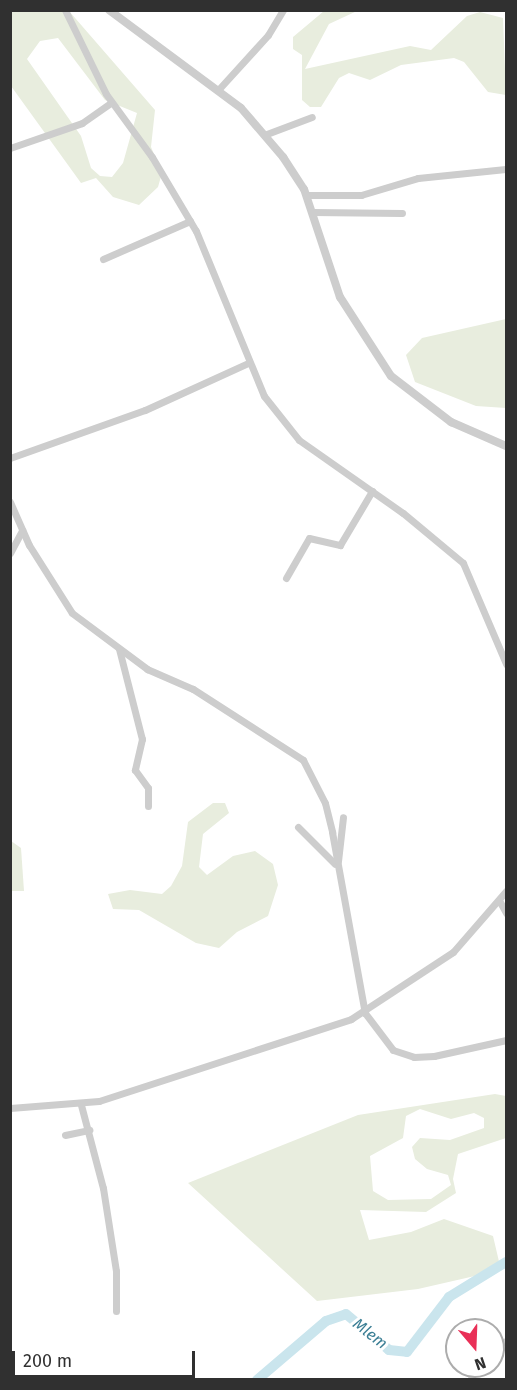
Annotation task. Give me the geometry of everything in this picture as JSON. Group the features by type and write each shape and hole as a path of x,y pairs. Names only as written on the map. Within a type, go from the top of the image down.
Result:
{"street":[{"path":"65,10 111,103 190,221 248,363 264,396 299,440 372,491 468,569 507,664"},
{"path":"109,10 218,90 264,135 306,195 340,297 390,376 451,422 507,446"},
{"path":"218,90 268,35 283,10"},
{"path":"10,148 82,123 111,103"},
{"path":"264,135 312,117"},
{"path":"306,195 361,195 418,178 507,169"},
{"path":"312,212 402,213"},
{"path":"103,259 190,221"},
{"path":"10,458 145,410 248,363"},
{"path":"286,578 309,538 340,544 372,491"},
{"path":"10,502 22,530 65,606 119,649 153,672 199,693 303,760 325,803 365,1013 400,1055 434,1056 507,1040"},
{"path":"10,554 22,530"},
{"path":"119,649 142,739 135,770 148,788 148,806"},
{"path":"336,866 343,818"},
{"path":"298,827 336,866"},
{"path":"10,1108 81,1105 365,1013 453,952 500,902 507,891"},
{"path":"500,902 507,913"},
{"path":"81,1105 104,1188 116,1311"},
{"path":"65,1136 89,1130"}],"shaded area":[{"path":"10,11 69,11 155,110 151,147 162,173 158,187 139,205 113,197 96,178 81,183 11,86","holes":["58,38 105,100 137,113 123,163 112,177 100,176 91,168 81,136 27,59 40,41"]},
{"path":"324,11 357,11 329,24 305,69 410,46 431,50 467,16 480,12 503,18 506,95 488,92 464,62 454,58 401,65 370,80 349,73 339,78 321,107 310,107 302,100 302,55 293,49 293,37"},
{"path":"506,319 506,408 476,406 415,382 406,355 422,338"},
{"path":"213,803 225,803 229,813 203,834 199,867 207,875 233,856 255,851 273,864 278,885 268,916 237,932 219,948 196,943 139,910 113,909 108,894 130,890 162,894 171,886 182,866 188,822"},
{"path":"11,841 21,848 24,891 11,891"},
{"path":"495,1094 506,1096 506,1138 458,1154 453,1179 456,1193 426,1212 360,1210 369,1240 411,1232 444,1219 493,1236 501,1270 418,1289 317,1301 188,1183 358,1115","holes":["420,1109 451,1119 474,1113 484,1118 484,1128 450,1140 420,1138 412,1147 415,1159 427,1169 448,1175 451,1185 431,1199 388,1200 373,1191 370,1156 403,1138 406,1116"]}],"waterway":[{"name":"Mlem","path":"257,1380 326,1321 346,1314 389,1350 407,1352 449,1297 506,1262"}]}
